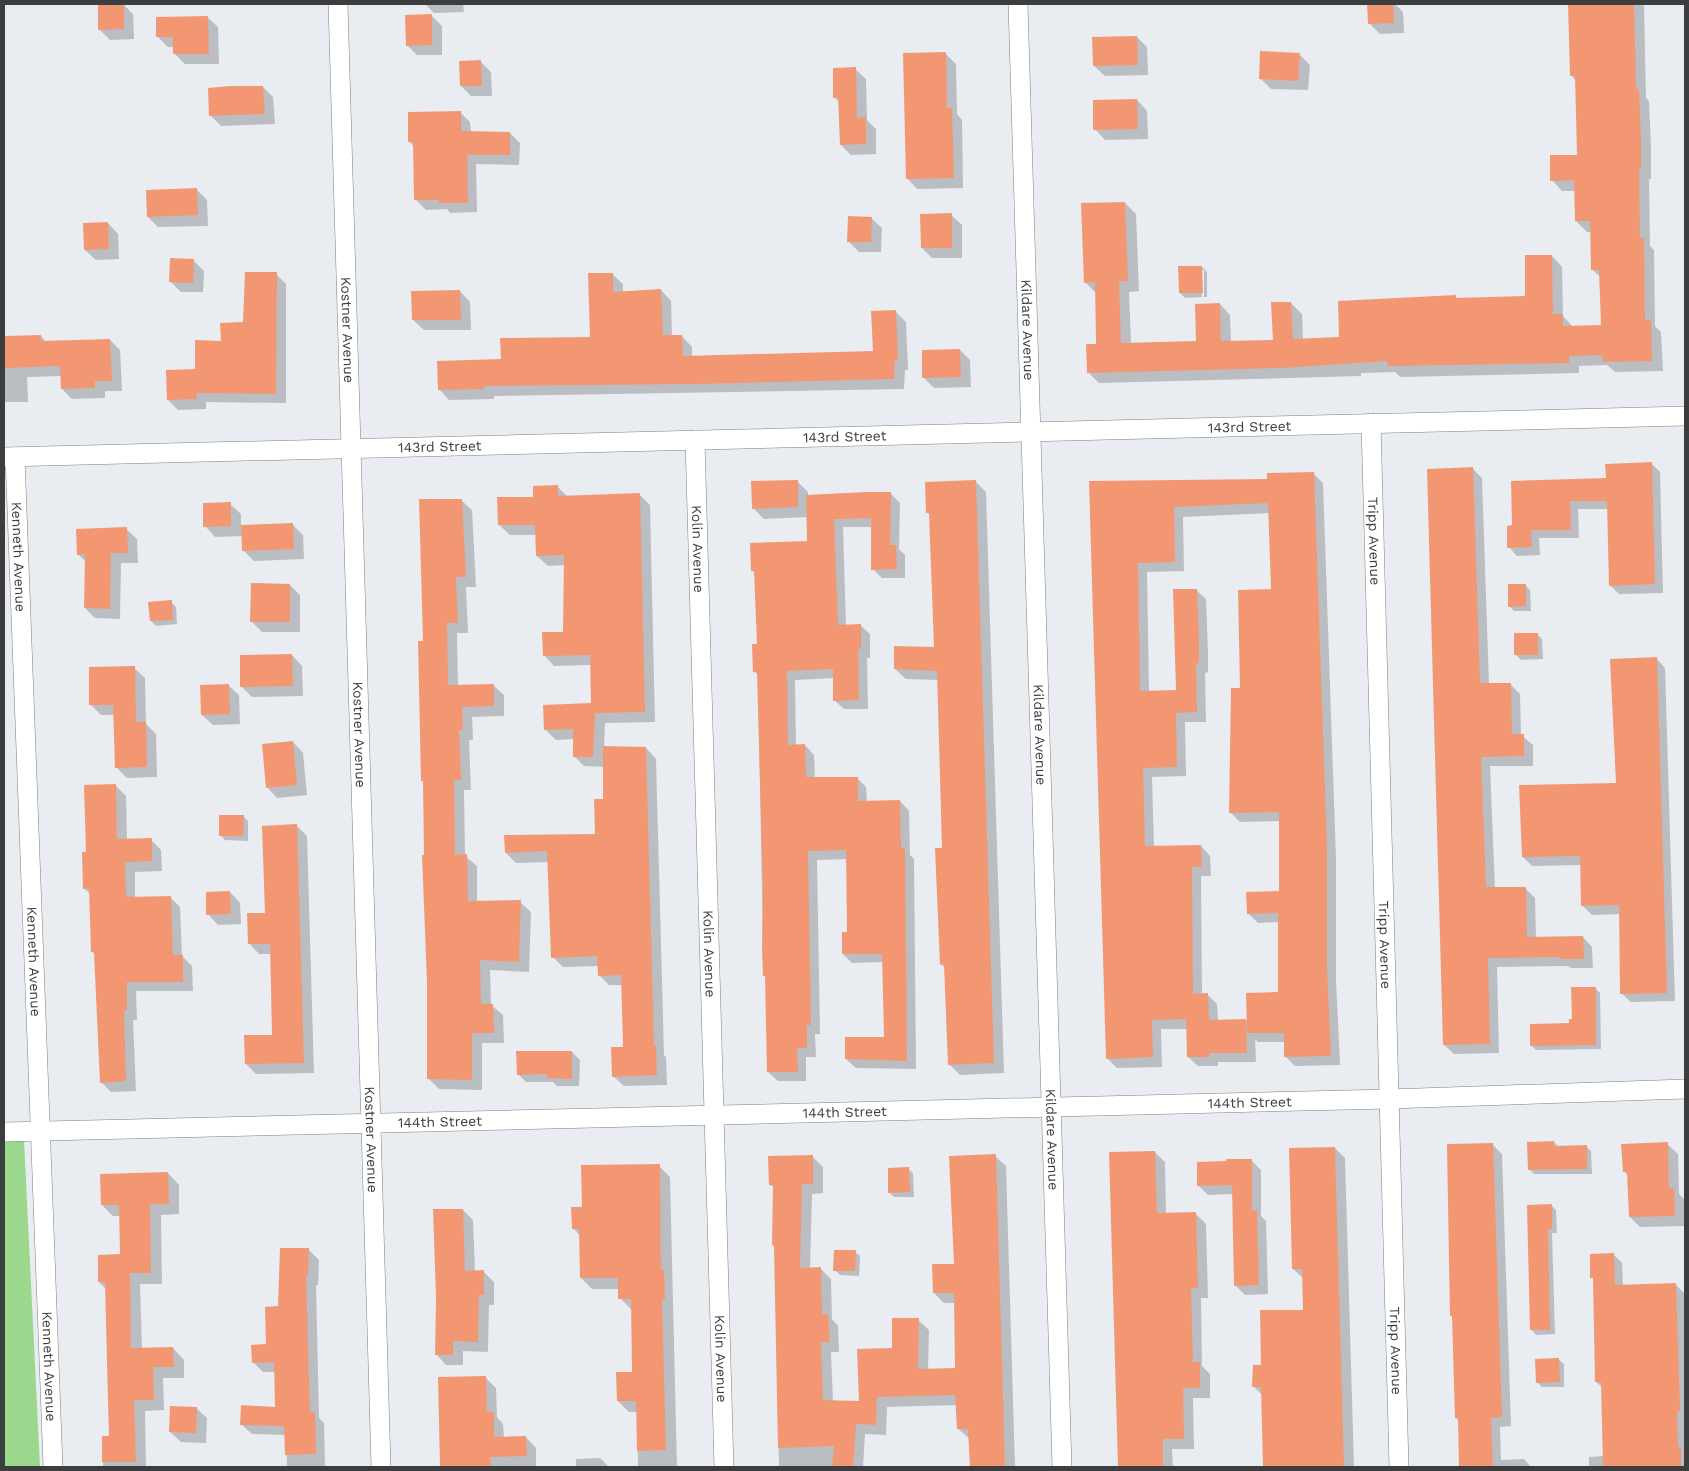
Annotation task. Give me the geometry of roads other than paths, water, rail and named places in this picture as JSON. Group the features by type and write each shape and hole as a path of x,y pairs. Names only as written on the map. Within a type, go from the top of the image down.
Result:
{"street":[{"name":"Kostner Avenue","path":"338,4 382,1467"},
{"name":"Kildare Avenue","path":"1018,4 1062,1467"},
{"name":"143rd Street","path":"9,457 1685,416"},
{"name":"Tripp Avenue","path":"1371,423 1399,1467"},
{"name":"Kolin Avenue","path":"695,440 724,1467"},
{"name":"Kenneth Avenue","path":"9,457 41,1132 53,1467"},
{"name":"144th Street","path":"4,1132 1388,1099 1685,1089"}]}
